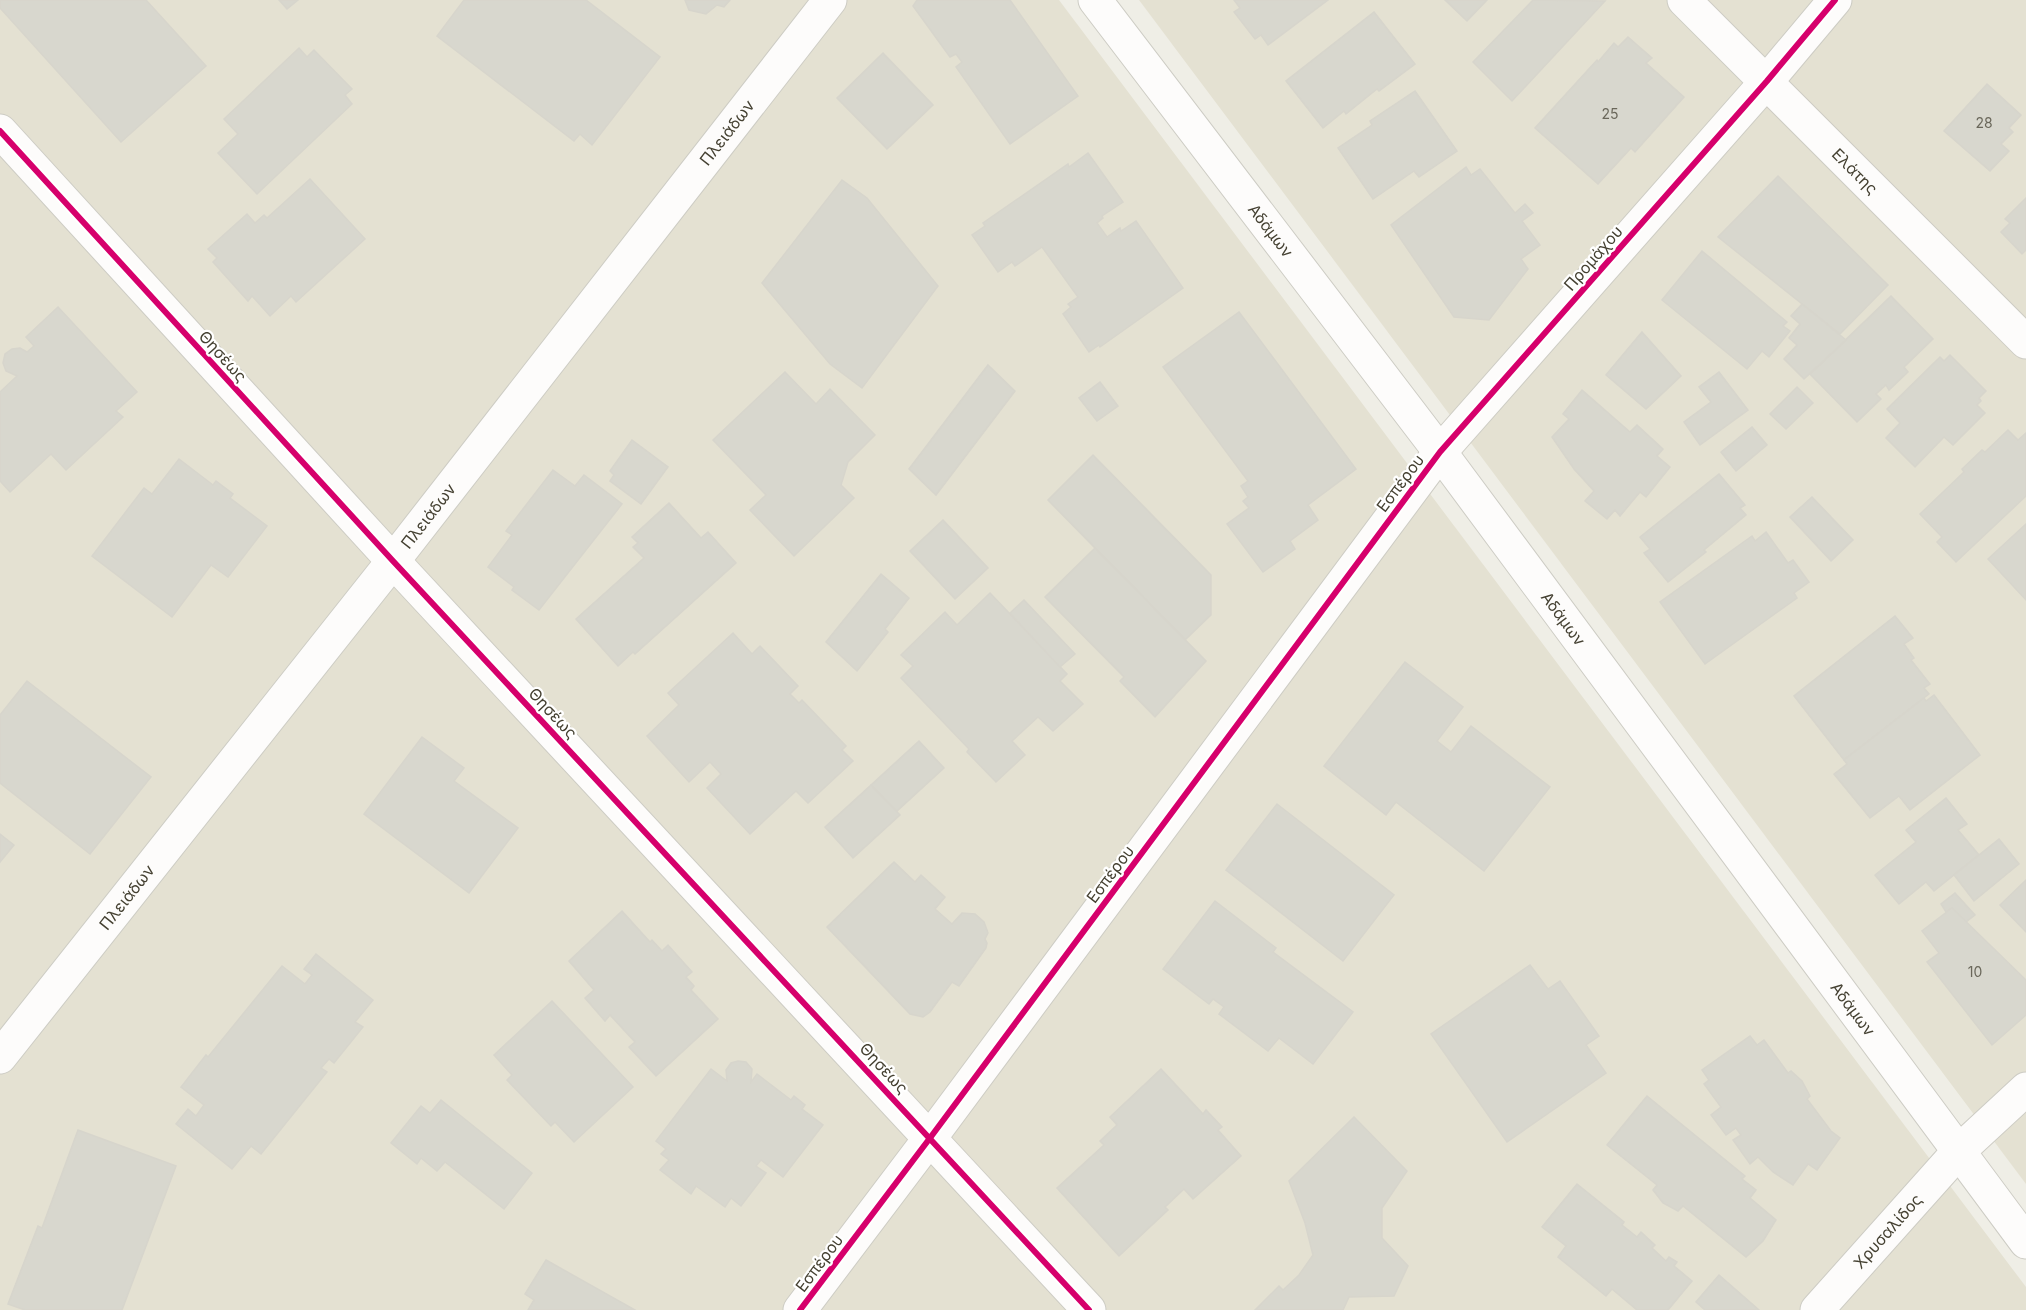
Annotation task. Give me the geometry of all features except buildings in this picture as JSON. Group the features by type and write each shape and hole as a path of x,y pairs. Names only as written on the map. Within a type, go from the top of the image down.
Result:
{"street":[{"name":"Πλειάδων","path":"0,1057 393,561 830,0"},
{"name":"Αδάμων","path":"1095,0 1440,452 2026,1242"},
{"name":"Ελάτης","path":"1684,0 2026,342"},
{"name":"Προμάχου","path":"1440,452 1767,81 1835,0"},
{"name":"Θησέως","path":"0,131 393,561 1089,1310"},
{"name":"Εσπέρου","path":"800,1310 1440,452"},
{"name":"Χρυσαλίδος","path":"1817,1310 1959,1151 2026,1089"}],"shaded area":[{"path":"0,0 1059,0 2026,1287 2026,1310 0,1310"},
{"path":"1139,0 2026,0 2026,1184"}],"cycle path":[{"path":"800,1310 1440,452 1767,81 1835,0"},
{"path":"0,131 393,561 1089,1310"}]}
